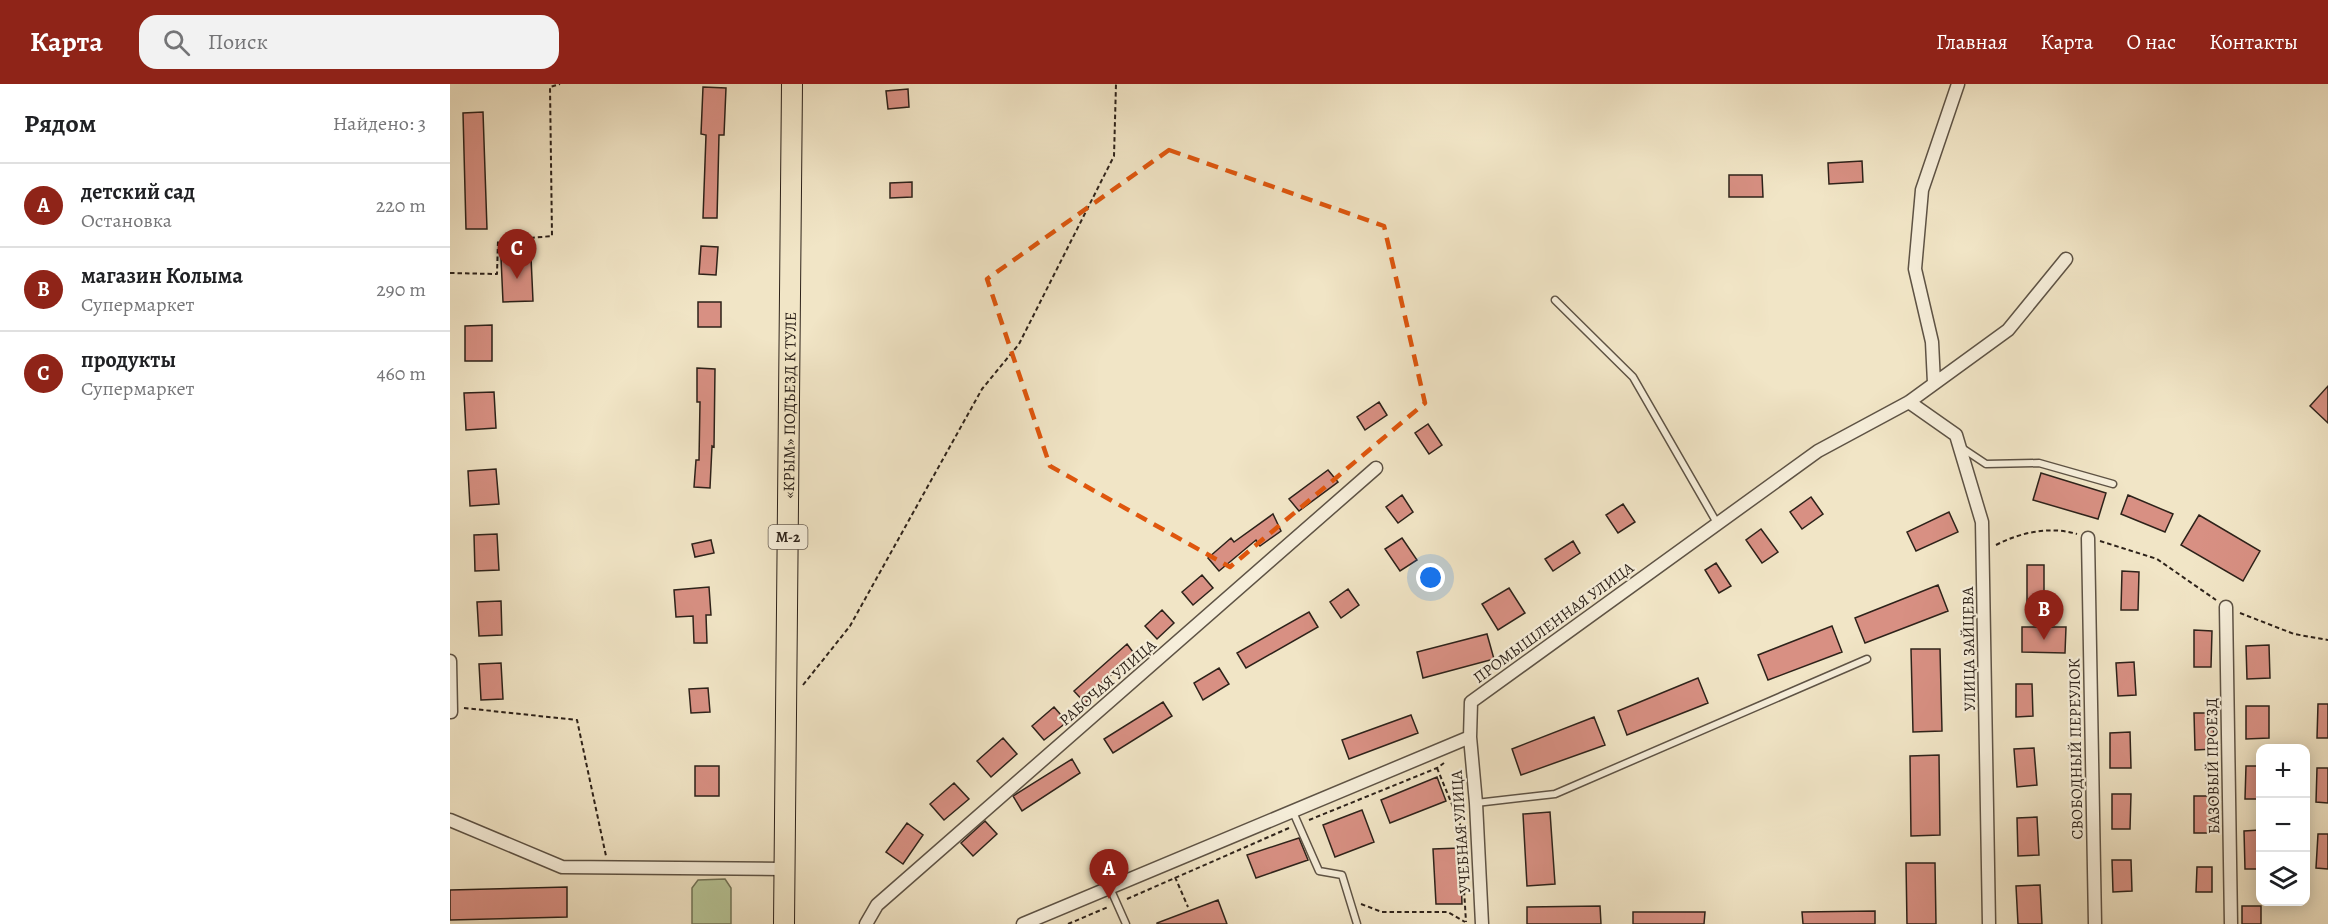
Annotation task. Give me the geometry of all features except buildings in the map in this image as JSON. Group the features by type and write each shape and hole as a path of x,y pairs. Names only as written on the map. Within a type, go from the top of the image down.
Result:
{"main road":[{"name":"«КРЫМ» ПОДЪЕЗД К ТУЛЕ","path":"784,924 792,84"}],"street":[{"path":"1934,383 1932,342 1915,269 1922,190 1958,84"},
{"name":"ПРОМЫШЛЕННАЯ УЛИЦА","path":"1470,737 1471,702 1818,451 1909,402 2008,330 2066,259"},
{"name":"УЛИЦА ЗАЙЦЕВА","path":"1909,402 1956,435 1982,522 1989,924"},
{"name":"РАБОЧАЯ УЛИЦА","path":"866,924 877,905 1376,468"},
{"name":"СВОБОДНЫЙ ПЕРЕУЛОК","path":"2088,538 2095,924"},
{"name":"БАЗОВЫЙ ПРОЕЗД","path":"2226,607 2231,924"},
{"path":"450,661 451,709"},
{"path":"1023,924 1470,737"},
{"name":"УЧЕБНАЯ УЛИЦА","path":"1470,737 1482,924"},
{"path":"450,820 562,867 784,869"}],"lane":[{"path":"1556,300 1633,377 1717,524"},
{"path":"1959,446 1986,464 2039,463 2113,484"},
{"path":"1476,803 1555,794 1867,659"},
{"path":"1293,812 1319,871 1342,875 1357,924"},
{"path":"1110,888 1126,924"}],"path":[{"path":"450,273 497,274 498,241 552,236 550,87 560,84"},
{"path":"786,706 850,626 982,388 1019,344 1114,156 1116,84"},
{"path":"1983,551 2010,538 2035,531 2066,531 2157,559 2226,607 2294,634 2328,640"},
{"path":"451,709 577,720 608,867"},
{"path":"1068,924 1299,824 1437,768 1446,761"},
{"path":"1437,768 1460,824 1468,923"},
{"path":"1175,877 1188,907"},
{"path":"1350,899 1382,912 1448,912 1468,923"}],"highlighted area":[{"path":"1169,150 1384,226 1425,403 1230,567 1050,466 987,279"}],"green space":[{"path":"725,879 731,888 731,924 692,924 692,888 698,880"}],"place":[{"name":"продукты","path":"517,279"},
{"name":"магазин Колыма","path":"2044,640"},
{"name":"детский сад","path":"1109,899"}]}
